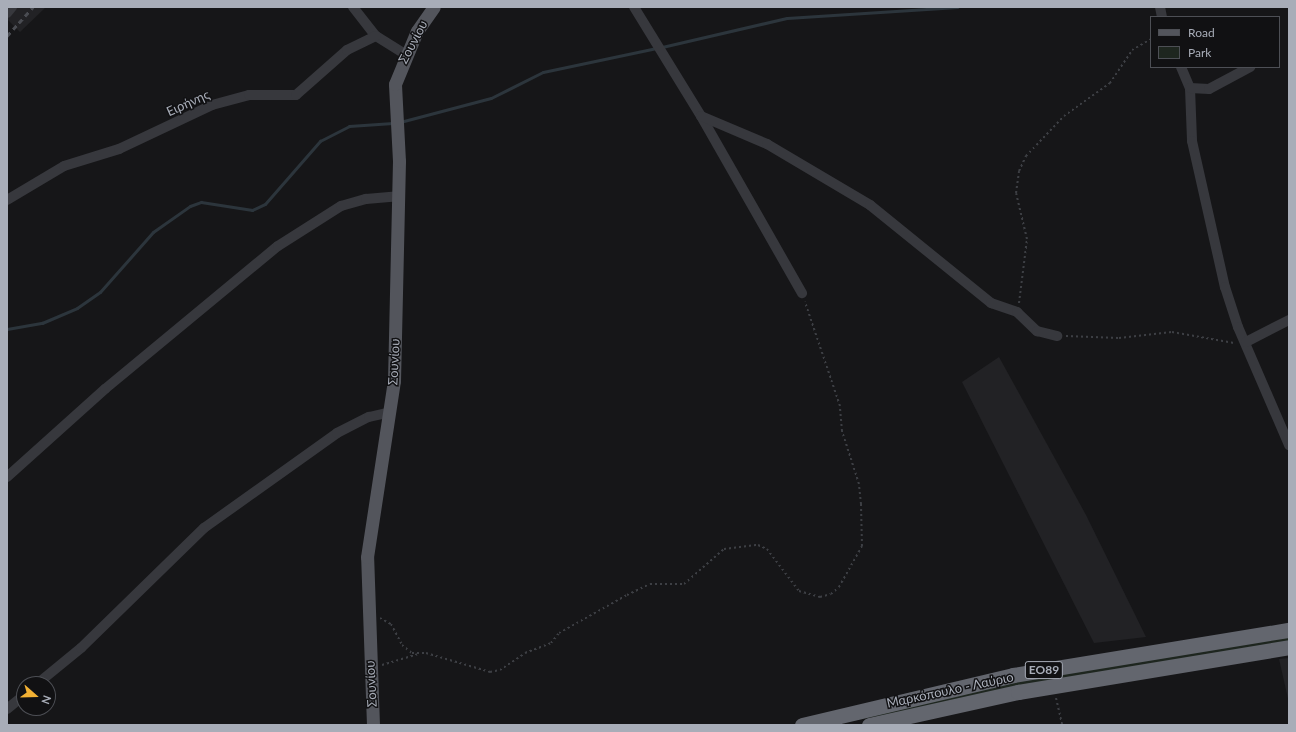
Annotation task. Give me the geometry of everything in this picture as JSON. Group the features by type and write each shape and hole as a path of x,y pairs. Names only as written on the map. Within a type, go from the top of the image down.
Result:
{"highway":[{"name":"Μαρκόπουλο - Λαύριο","path":"802,725 1013,676 1289,630"},
{"name":"Μαρκόπουλο - Λαύριο","path":"869,725 1046,687 1289,647"}],"main road":[{"name":"Σουνίου","path":"373,725 367,557 390,412 396,342 398,196 397,133 394,111 395,84 406,54 434,7"}],"street":[{"path":"7,13 12,7"},
{"path":"353,7 376,36 406,54"},
{"path":"634,7 662,56 702,116 802,293"},
{"name":"Ειρήνης","path":"7,200 64,166 119,149 212,106 249,95 296,95 347,50 376,36"},
{"path":"1181,68 1190,88 1192,140 1225,287 1289,445"},
{"path":"1190,88 1209,89 1248,68"},
{"path":"702,116 767,144 870,205 990,303 1017,312 1037,331 1057,336"},
{"path":"7,477 100,394 278,246 342,206 366,198 398,196"},
{"path":"1246,342 1289,320"},
{"path":"47,676 81,648 204,528 337,433 369,417 390,412"},
{"path":"7,709 16,702"}],"path":[{"path":"1017,312 1026,239 1016,193 1019,171 1026,156 1064,116 1110,83 1132,50 1150,40"},
{"path":"368,615 391,624 402,645 417,654 480,671 500,670 627,594 650,584 684,584 724,549 758,546 766,549 799,591 810,596 820,597 839,587 862,546 859,484 842,431 840,406 802,293"},
{"path":"1057,336 1119,338 1172,332 1231,343 1246,342"},
{"path":"370,667 417,654"},
{"path":"1046,687 1056,697 1062,725"}],"shaded area":[{"path":"18,7 46,7 20,32 7,19"},
{"path":"999,357 1086,515 1146,637 1094,643 962,382"},
{"path":"1289,658 1289,703 1279,659"}],"green space":[{"path":"1289,637 1289,642 830,725 972,689"}],"waterway":[{"path":"662,47 787,18 958,7"},
{"path":"400,122 491,98 543,72 657,48"},
{"path":"7,329 42,323 77,308 100,292 153,232 190,206 201,202 252,210 265,204 320,141 349,126 393,123"}],"railway":[{"path":"7,36 33,7"}]}
